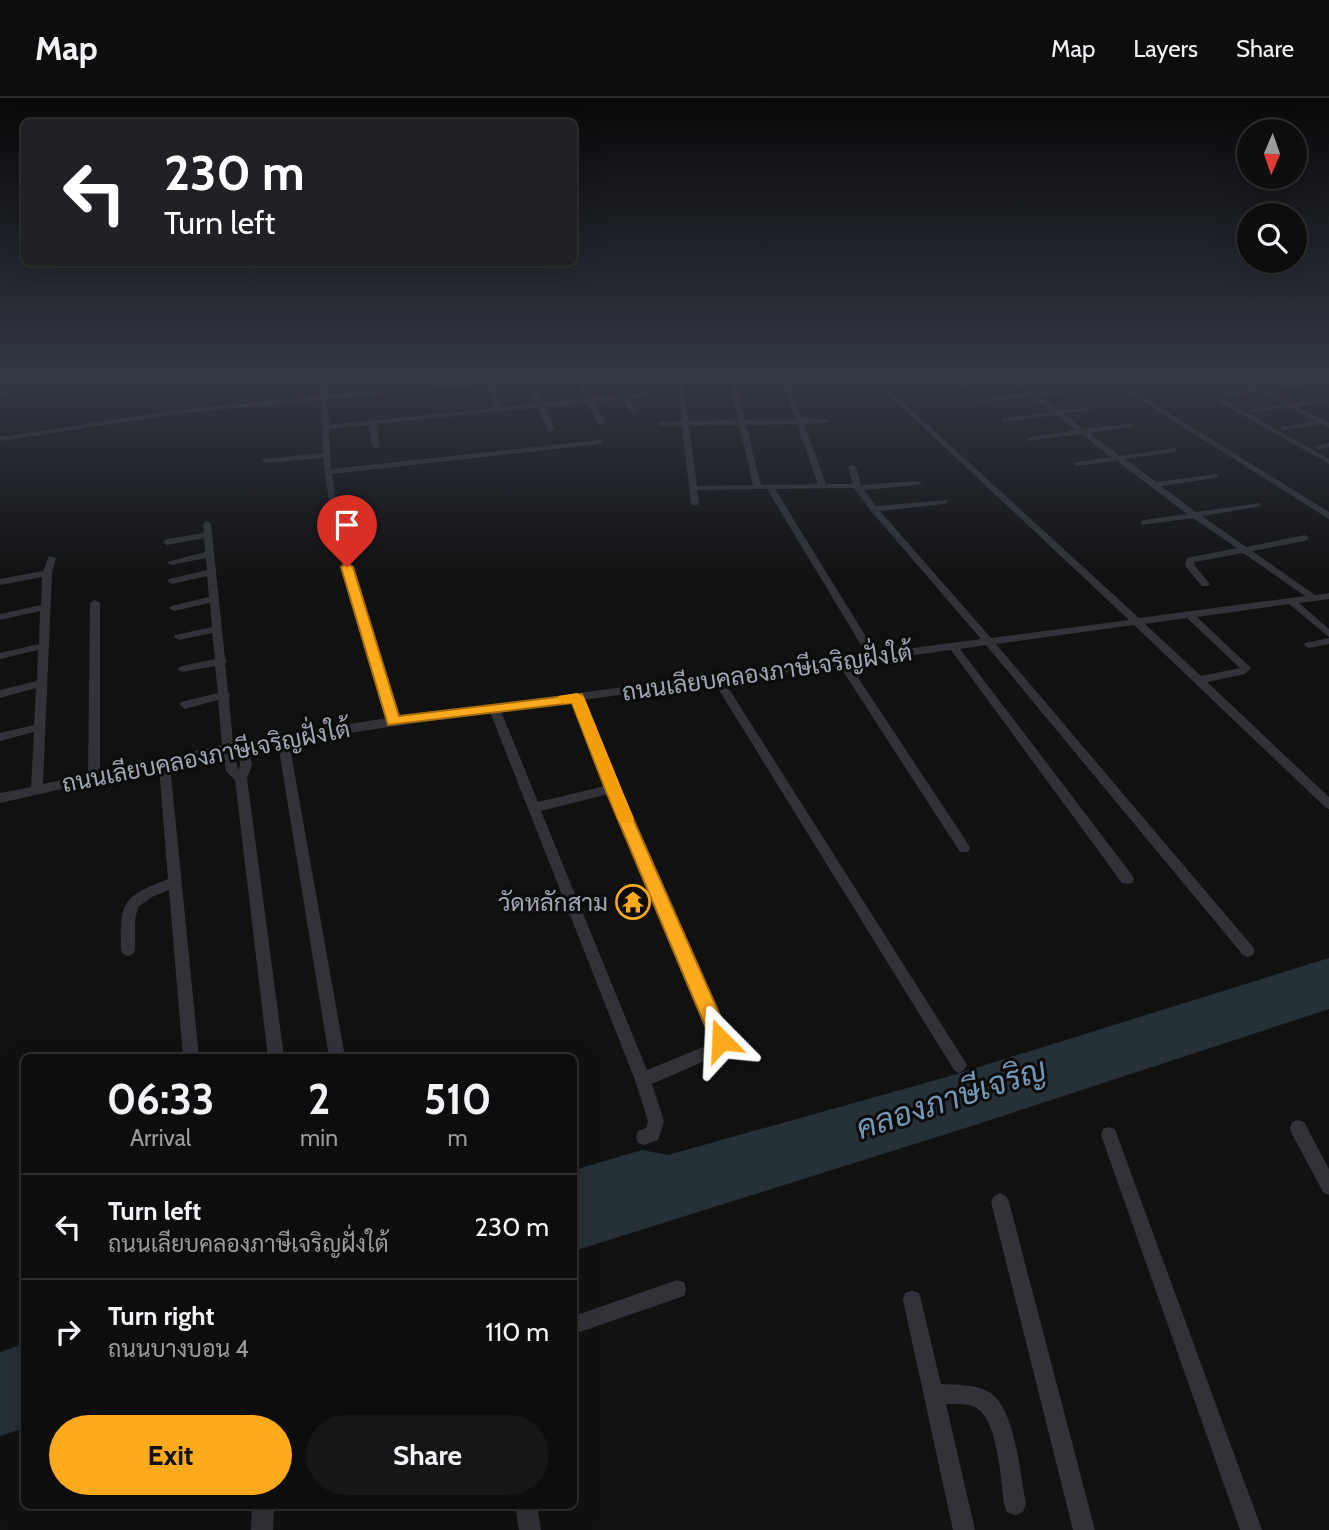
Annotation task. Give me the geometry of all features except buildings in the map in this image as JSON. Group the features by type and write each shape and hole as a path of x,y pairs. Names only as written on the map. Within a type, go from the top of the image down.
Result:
{"street":[{"path":"327,446 328,472 339,545 355,586 393,721"},
{"path":"328,472 565,446"},
{"path":"689,446 695,504"},
{"path":"748,446 758,488"},
{"path":"809,446 823,486"},
{"path":"947,446 1329,804"},
{"path":"1101,446 1308,598"},
{"path":"1217,446 1329,516"},
{"path":"1302,446 1329,462"},
{"path":"1317,447 1324,446"},
{"path":"1077,464 1172,450"},
{"path":"265,461 327,455"},
{"path":"852,467 855,487 1248,951"},
{"path":"1154,485 1215,476"},
{"path":"693,488 855,487 918,483"},
{"path":"770,487 874,658"},
{"path":"874,509 944,502"},
{"path":"1144,523 1257,505"},
{"path":"167,542 207,529 222,661 228,748 232,771 241,778"},
{"path":"1205,584 1190,566 1190,560 1305,538"},
{"path":"170,562 210,554"},
{"path":"37,790 47,573 52,558"},
{"path":"172,581 212,572"},
{"path":"0,582 47,573"},
{"name":"ถนนเลียบคลองภาษีเจริญฝั่งใต้","path":"0,798 243,745 393,721 1329,596"},
{"path":"174,608 215,599"},
{"path":"1286,602 1308,624 1326,632"},
{"path":"94,778 95,603"},
{"path":"0,618 46,607"},
{"path":"1189,615 1246,668 1241,672 1199,680"},
{"path":"179,637 218,629"},
{"path":"1309,645 1329,641"},
{"path":"0,656 43,646"},
{"path":"954,647 1128,879"},
{"path":"182,669 222,661"},
{"path":"842,661 964,848"},
{"path":"716,677 959,1065"},
{"path":"0,694 41,684"},
{"path":"185,705 225,695"},
{"path":"577,697 612,789 721,1040 712,1050 643,1080"},
{"path":"494,708 643,1080 656,1121 652,1134 644,1136"},
{"path":"0,737 40,727"},
{"path":"283,739 336,1054"},
{"path":"243,745 246,765 241,778 276,1054"},
{"path":"164,763 191,1054"},
{"path":"533,808 612,789"},
{"path":"128,950 126,914 131,902 138,896 175,882"},
{"path":"1298,1128 1329,1186"},
{"path":"1110,1135 1251,1530"},
{"path":"1000,1202 1084,1530"},
{"path":"577,1324 677,1289"},
{"path":"912,1300 964,1530"},
{"path":"933,1394 970,1396 984,1400 992,1408 1000,1426 1015,1504"},
{"path":"262,1530 263,1509"},
{"path":"527,1509 530,1530"}],"water":[{"name":"คลองภาษีเจริญ","path":"1329,958 1329,1009 975,1125 577,1250 577,1169 642,1150 668,1155 950,1076"},
{"path":"21,1345 21,1429 0,1436 0,1352"}],"slow traffic":[{"path":"564,699 577,697 626,819"}],"place":[{"name":"วัดหลักสาม","path":"633,902"}],"route":[{"path":"347,567 355,586 393,721 577,697 612,789 721,1040"}]}
